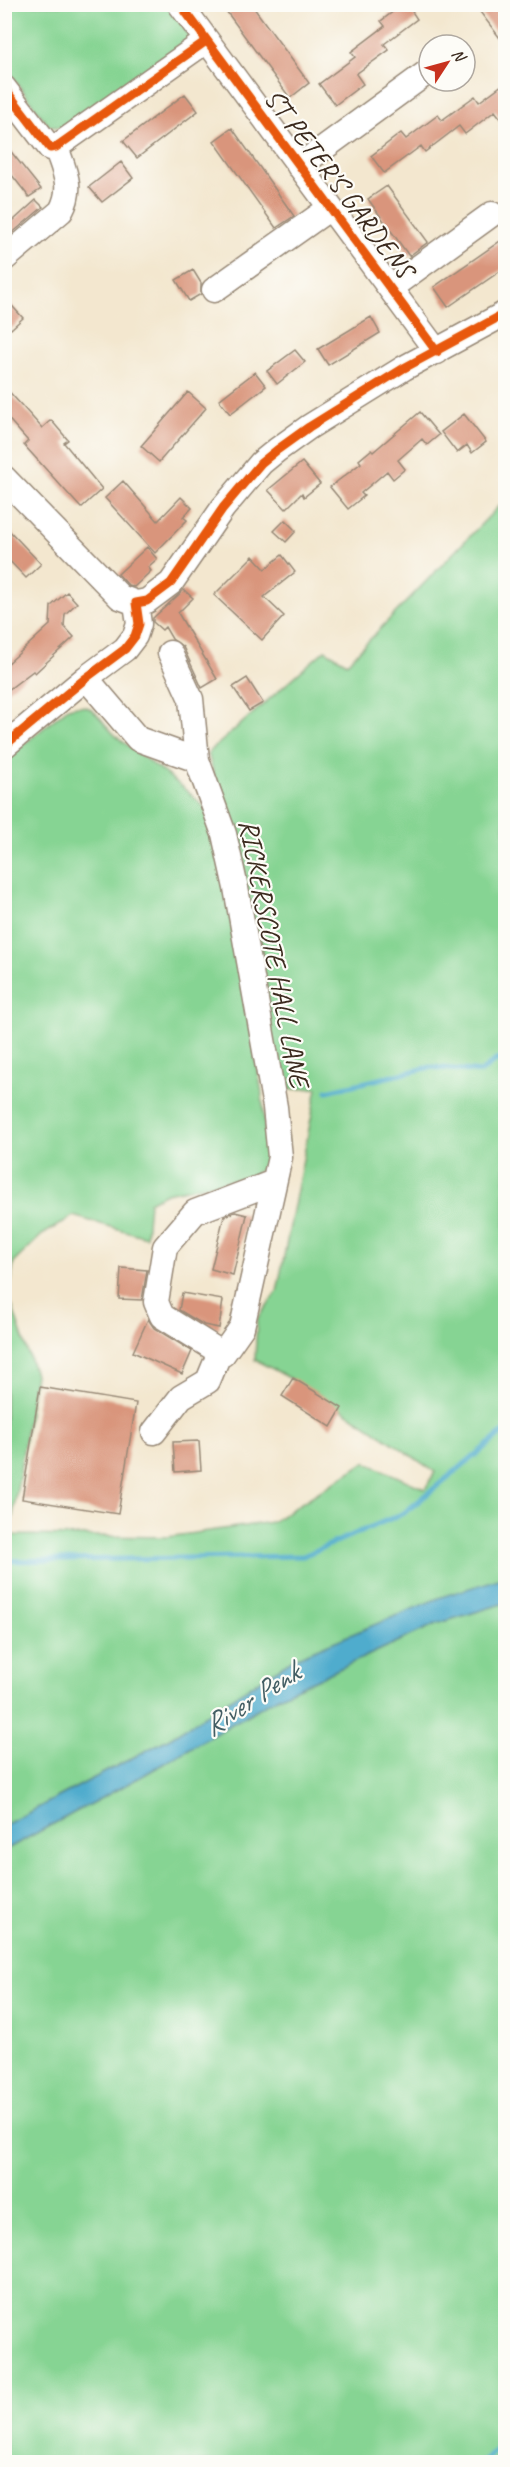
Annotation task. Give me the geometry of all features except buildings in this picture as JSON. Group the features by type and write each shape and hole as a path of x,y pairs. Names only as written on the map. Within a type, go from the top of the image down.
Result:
{"street":[{"name":"ST PETER'S GARDENS","path":"180,4 437,352"},
{"path":"4,88 50,148 56,147 206,41"},
{"path":"299,166 417,79"},
{"path":"4,259 61,211 65,203 68,183 56,147"},
{"path":"214,290 330,208"},
{"path":"390,288 492,214"},
{"path":"4,478 120,597 136,603 147,602 171,583 223,508 261,464 309,427 404,368 506,313"},
{"path":"4,747 86,678 125,649 135,636 139,624 136,603"},
{"name":"RICKERSCOTE HALL LANE","path":"170,652 191,699 196,760 224,834 236,888 275,1107 280,1157 250,1300 242,1327 223,1354 220,1352"},
{"path":"86,678 138,739 196,760"},
{"path":"154,1432 181,1397 208,1381 220,1352 162,1316 156,1302 165,1247 195,1212 274,1182"}],"green space":[{"path":"5,5 168,5 193,39 69,129 49,126 5,67"},
{"path":"505,501 505,1577 295,1658 170,1738 5,1825 5,760 68,708 87,707 116,736 178,784 212,816 262,1093 267,1165 252,1176 166,1193 149,1202 146,1237 73,1216 42,1235 14,1262 9,1297 35,1374 10,1535 167,1537 272,1522 365,1462 425,1489 435,1472 325,1399 255,1360 257,1319 277,1292 317,1088 281,1090 245,891 208,753 325,650 347,663"},
{"path":"505,1603 505,2462 5,2462 5,1850 142,1776 280,1696 436,1624"}],"water":[{"name":"River Penk","path":"505,1577 505,1603 436,1624 280,1696 142,1776 5,1850 5,1825 170,1738 295,1658 441,1597"}],"waterway":[{"path":"327,1091 431,1067 481,1072 496,1060 506,1058"},
{"path":"4,1561 303,1556 404,1513 506,1430"},
{"path":"483,2462 506,2440"}],"cycle path":[{"path":"180,4 437,352"},
{"path":"4,88 50,148 56,147 206,41"},
{"path":"4,746 125,649 135,636 139,624 136,603 147,601 171,583 223,508 261,463 309,427 404,368 506,313"}]}
